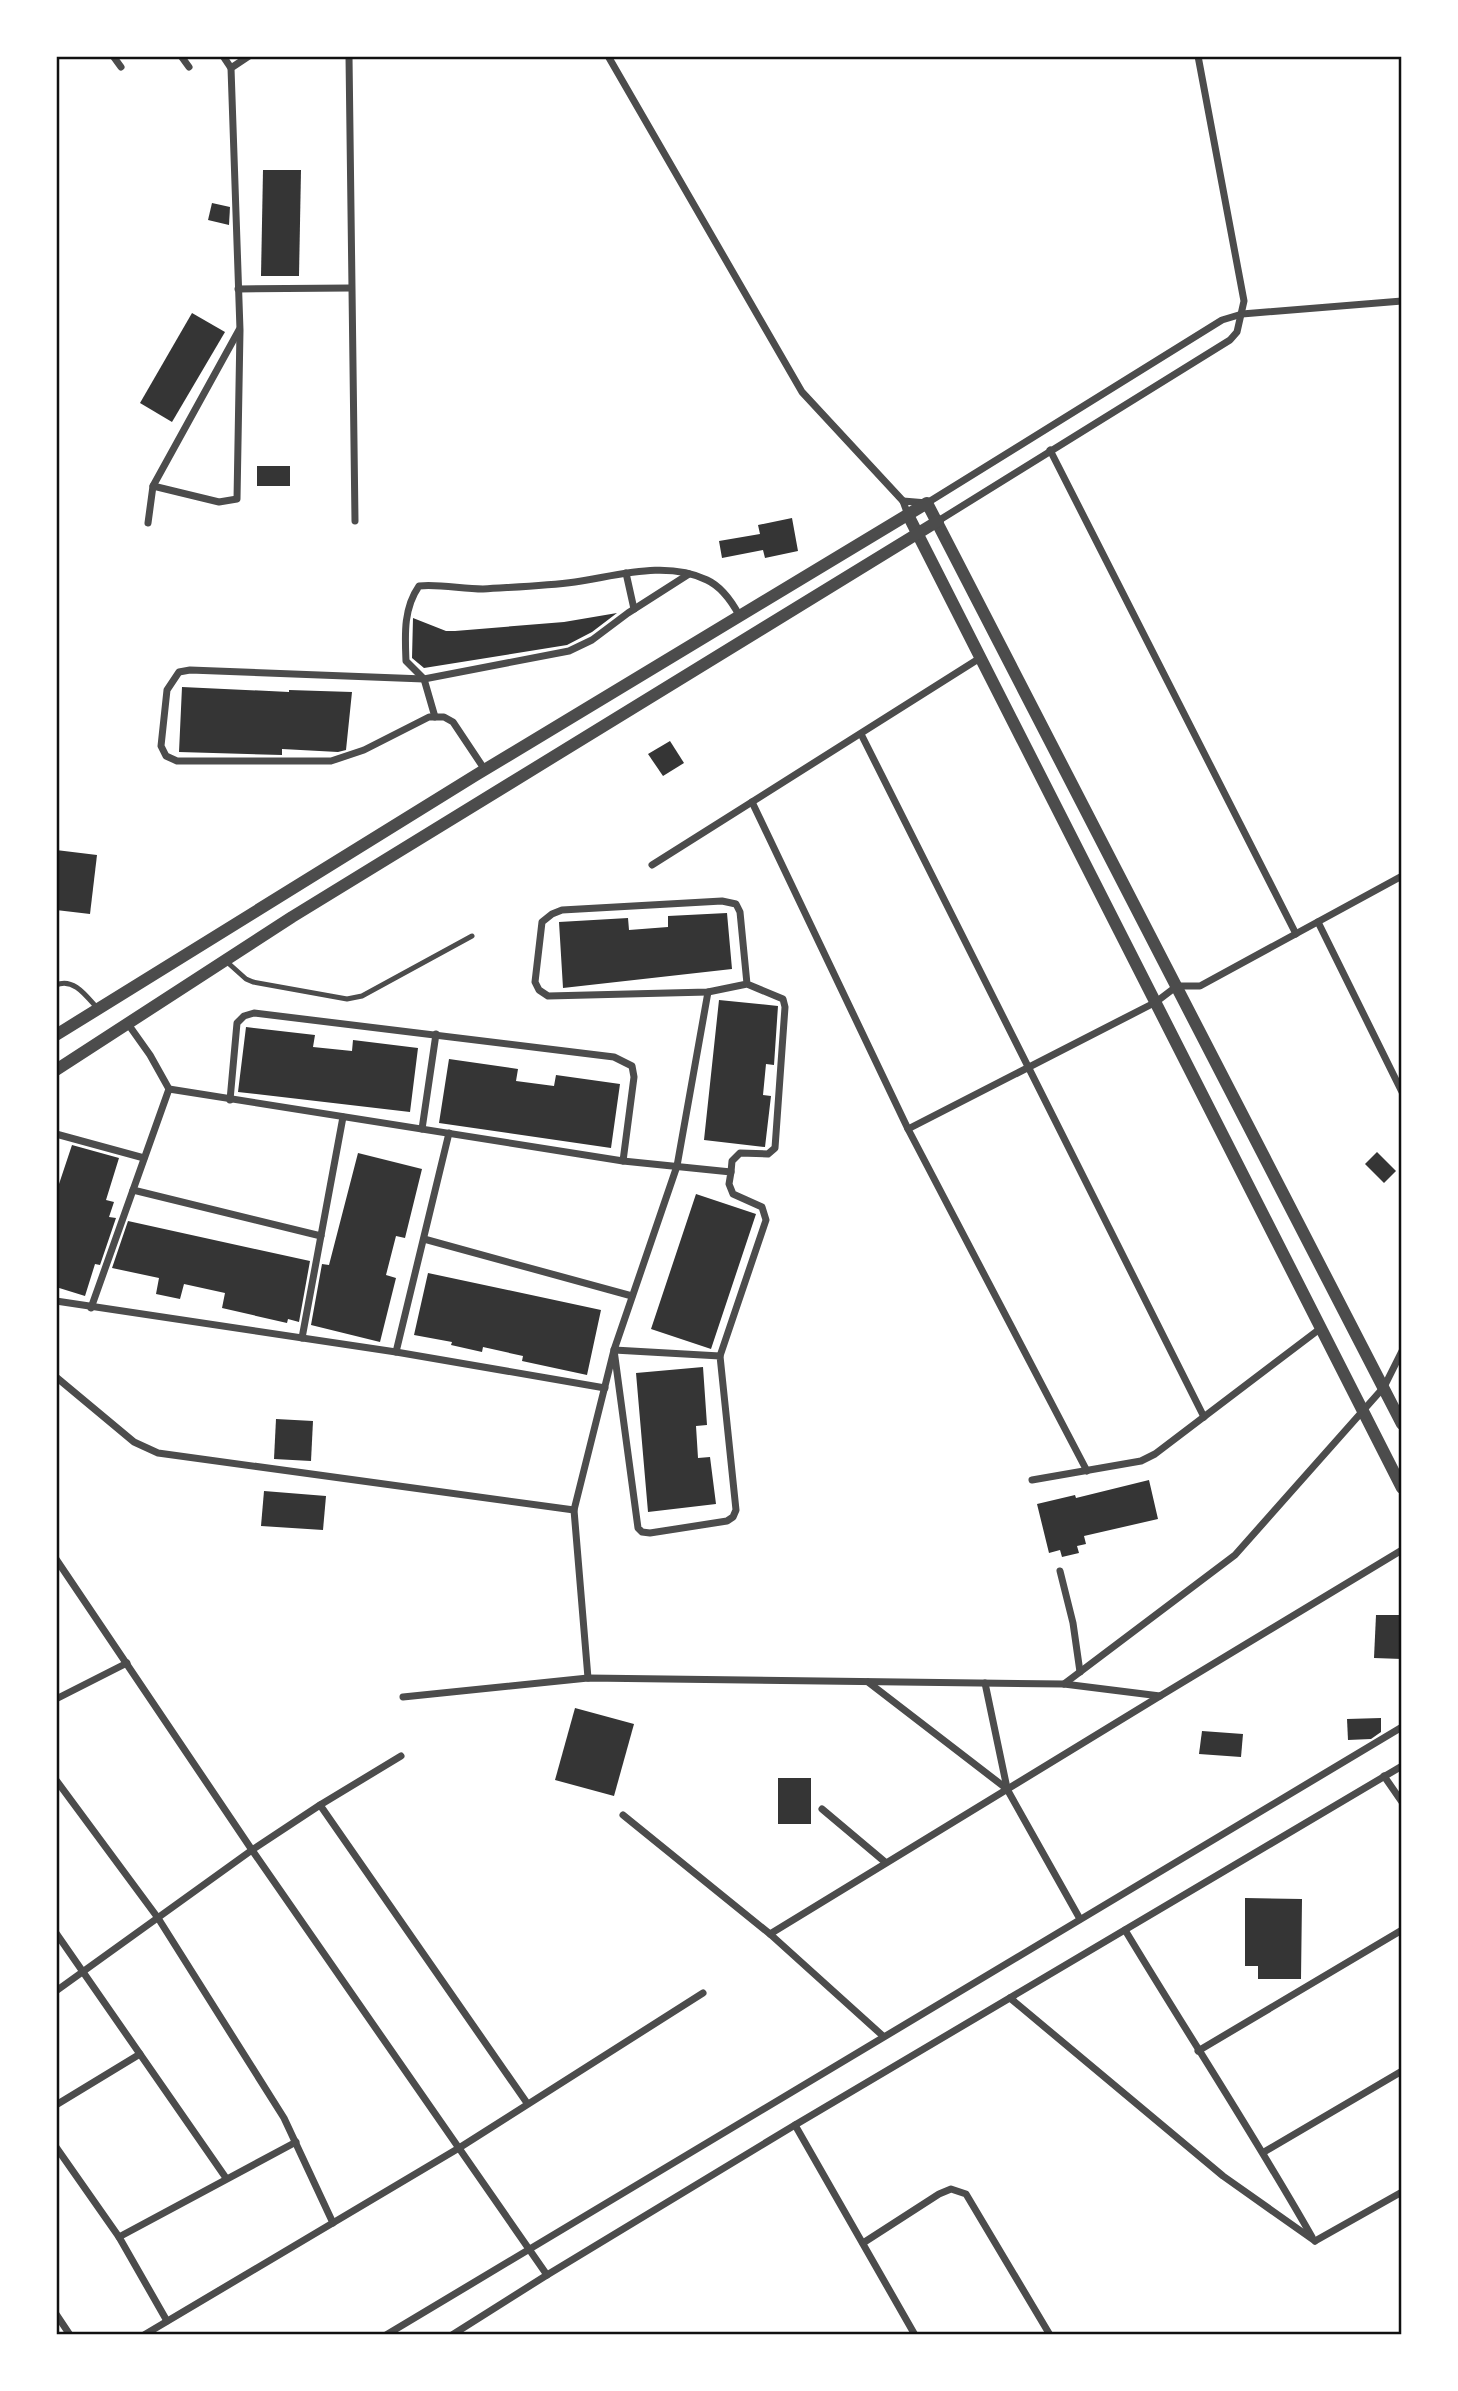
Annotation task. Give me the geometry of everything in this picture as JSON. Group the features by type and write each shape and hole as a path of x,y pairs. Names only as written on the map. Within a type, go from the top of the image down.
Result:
{"street":[{"path":"113,56 121,68"},
{"path":"181,56 189,67"},
{"path":"153,486 219,502 237,499 240,330 231,68 223,56"},
{"path":"231,68 248,56"},
{"path":"349,56 355,522"},
{"path":"608,56 802,392 903,501 1402,1488"},
{"path":"56,1070 225,960 496,791 1230,340 1237,332 1244,301 1198,56"},
{"path":"238,289 351,288"},
{"path":"56,1035 485,770 908,515 1212,326 1242,314 1402,301"},
{"path":"148,523 153,486 240,330"},
{"path":"1050,450 1296,933"},
{"path":"903,501 927,503"},
{"path":"927,503 1402,1424"},
{"path":"435,717 424,679 407,661 405,629 409,607 419,586 480,589 572,583 626,573 668,570 709,580 730,599 752,634"},
{"path":"626,573 634,609"},
{"path":"496,791 453,722 444,717 429,717 364,750 331,761 186,762 166,756 162,746 167,690 179,672 190,670 424,679 569,650 592,640 689,574"},
{"path":"652,865 981,658"},
{"path":"860,734 1204,1417"},
{"path":"752,802 908,1129 1087,1472"},
{"path":"908,1129 1156,1002 1177,986 1200,986 1402,876"},
{"path":"614,1350 638,1528 642,1532 650,1533 727,1521 736,1510 720,1356 766,1220 762,1207 733,1194 729,1184 732,1161 740,1153 768,1154 775,1148 785,1007 783,999 778,995 747,984 708,992 548,996 539,990 535,982 542,922 562,910 723,901 736,904 740,912 747,984"},
{"path":"1318,922 1402,1092"},
{"path":"588,1678 573,1510 614,1350 677,1166 708,992"},
{"path":"230,1100 237,1023 244,1016 254,1013 614,1057 632,1066 634,1077 623,1161"},
{"path":"91,1308 169,1089 128,1024"},
{"path":"422,1129 436,1034"},
{"path":"169,1089 623,1161 731,1172"},
{"path":"302,1338 343,1117"},
{"path":"396,1352 449,1133"},
{"path":"56,1134 144,1158"},
{"path":"133,1190 321,1236"},
{"path":"424,1239 632,1296"},
{"path":"56,1301 396,1352 605,1388"},
{"path":"1032,1480 1141,1461 1155,1454 1321,1328"},
{"path":"614,1350 720,1356"},
{"path":"1063,1684 1236,1555 1384,1387 1402,1351"},
{"path":"56,1377 134,1442 158,1453 573,1510"},
{"path":"770,1934 1402,1550"},
{"path":"56,1559 252,1850 547,2275"},
{"path":"1060,1571 1073,1623 1080,1672"},
{"path":"56,1578 65,1572"},
{"path":"56,1699 127,1663"},
{"path":"403,1697 588,1678 1063,1684 1160,1696"},
{"path":"868,1682 1007,1789"},
{"path":"985,1683 1007,1789 1080,1919"},
{"path":"386,2335 1402,1727"},
{"path":"56,1991 252,1850 401,1756"},
{"path":"452,2335 795,2125 1402,1766"},
{"path":"1384,1776 1402,1802"},
{"path":"56,1780 158,1919 284,2118 332,2223"},
{"path":"320,1805 527,2103"},
{"path":"822,1809 885,1862"},
{"path":"623,1815 770,1934 883,2036"},
{"path":"1125,1930 1198,2051 1265,2152 1315,2241"},
{"path":"1198,2051 1402,1930"},
{"path":"56,1933 226,2178"},
{"path":"144,2335 459,2148 703,1993"},
{"path":"1010,1998 1223,2176 1315,2241"},
{"path":"56,2105 140,2054"},
{"path":"1265,2152 1402,2071"},
{"path":"795,2125 915,2335"},
{"path":"119,2237 296,2142"},
{"path":"56,2147 119,2237 167,2321"},
{"path":"863,2244 939,2194 951,2189 966,2194 1050,2335"},
{"path":"1315,2241 1402,2192"},
{"path":"56,2314 70,2335"}],"lane":[{"path":"225,960 253,982 347,999 362,996 472,936"},
{"path":"56,985 61,982 76,985 98,1009"}],"building":[{"path":"263,170 301,170 299,276 261,276"},
{"path":"212,203 230,207 229,225 208,220"},
{"path":"192,313 225,332 172,422 140,403"},
{"path":"257,466 290,466 290,486 257,486"},
{"path":"792,518 798,551 765,558 763,550 722,558 719,541 760,534 758,525"},
{"path":"617,613 592,632 567,645 424,668 412,658 413,618 446,631 455,631 564,622"},
{"path":"182,687 352,692 346,750 338,752 282,749 282,755 179,752"},
{"path":"670,741 684,763 663,776 648,754"},
{"path":"56,850 97,855 90,914 56,910"},
{"path":"727,913 732,969 563,988 559,922 628,918 629,930 668,927 668,916"},
{"path":"719,1000 778,1006 774,1065 766,1064 763,1095 771,1096 765,1147 704,1140"},
{"path":"246,1027 315,1035 313,1047 352,1051 353,1040 418,1048 410,1112 238,1092"},
{"path":"449,1059 518,1069 516,1081 554,1086 556,1075 620,1084 611,1148 439,1123"},
{"path":"72,1145 119,1158 106,1200 114,1202 109,1217 116,1218 100,1265 95,1264 85,1296 56,1287 56,1183 59,1184"},
{"path":"1377,1152 1396,1171 1384,1183 1365,1164"},
{"path":"358,1153 422,1169 405,1238 396,1236 386,1275 396,1278 380,1342 311,1325 322,1264 329,1265"},
{"path":"696,1194 756,1214 711,1349 651,1329"},
{"path":"128,1221 310,1261 299,1322 288,1319 287,1323 222,1308 225,1293 184,1284 180,1299 156,1294 159,1278 112,1268"},
{"path":"428,1273 601,1310 587,1375 522,1361 523,1356 483,1347 482,1352 451,1345 452,1342 414,1335"},
{"path":"703,1367 707,1425 696,1426 698,1458 710,1457 716,1504 648,1512 636,1373"},
{"path":"276,1419 313,1421 311,1461 274,1459"},
{"path":"1149,1480 1158,1519 1084,1536 1086,1544 1077,1546 1079,1553 1062,1557 1060,1550 1049,1553 1037,1504 1075,1495 1076,1498"},
{"path":"264,1491 326,1496 323,1530 261,1526"},
{"path":"1376,1615 1402,1615 1402,1659 1374,1658"},
{"path":"575,1708 634,1724 614,1796 555,1780"},
{"path":"1381,1718 1381,1732 1371,1739 1348,1740 1347,1719"},
{"path":"1202,1731 1243,1734 1241,1757 1199,1754"},
{"path":"778,1778 811,1778 811,1824 778,1824"},
{"path":"1245,1898 1302,1899 1301,1979 1258,1979 1258,1966 1245,1966"}]}
